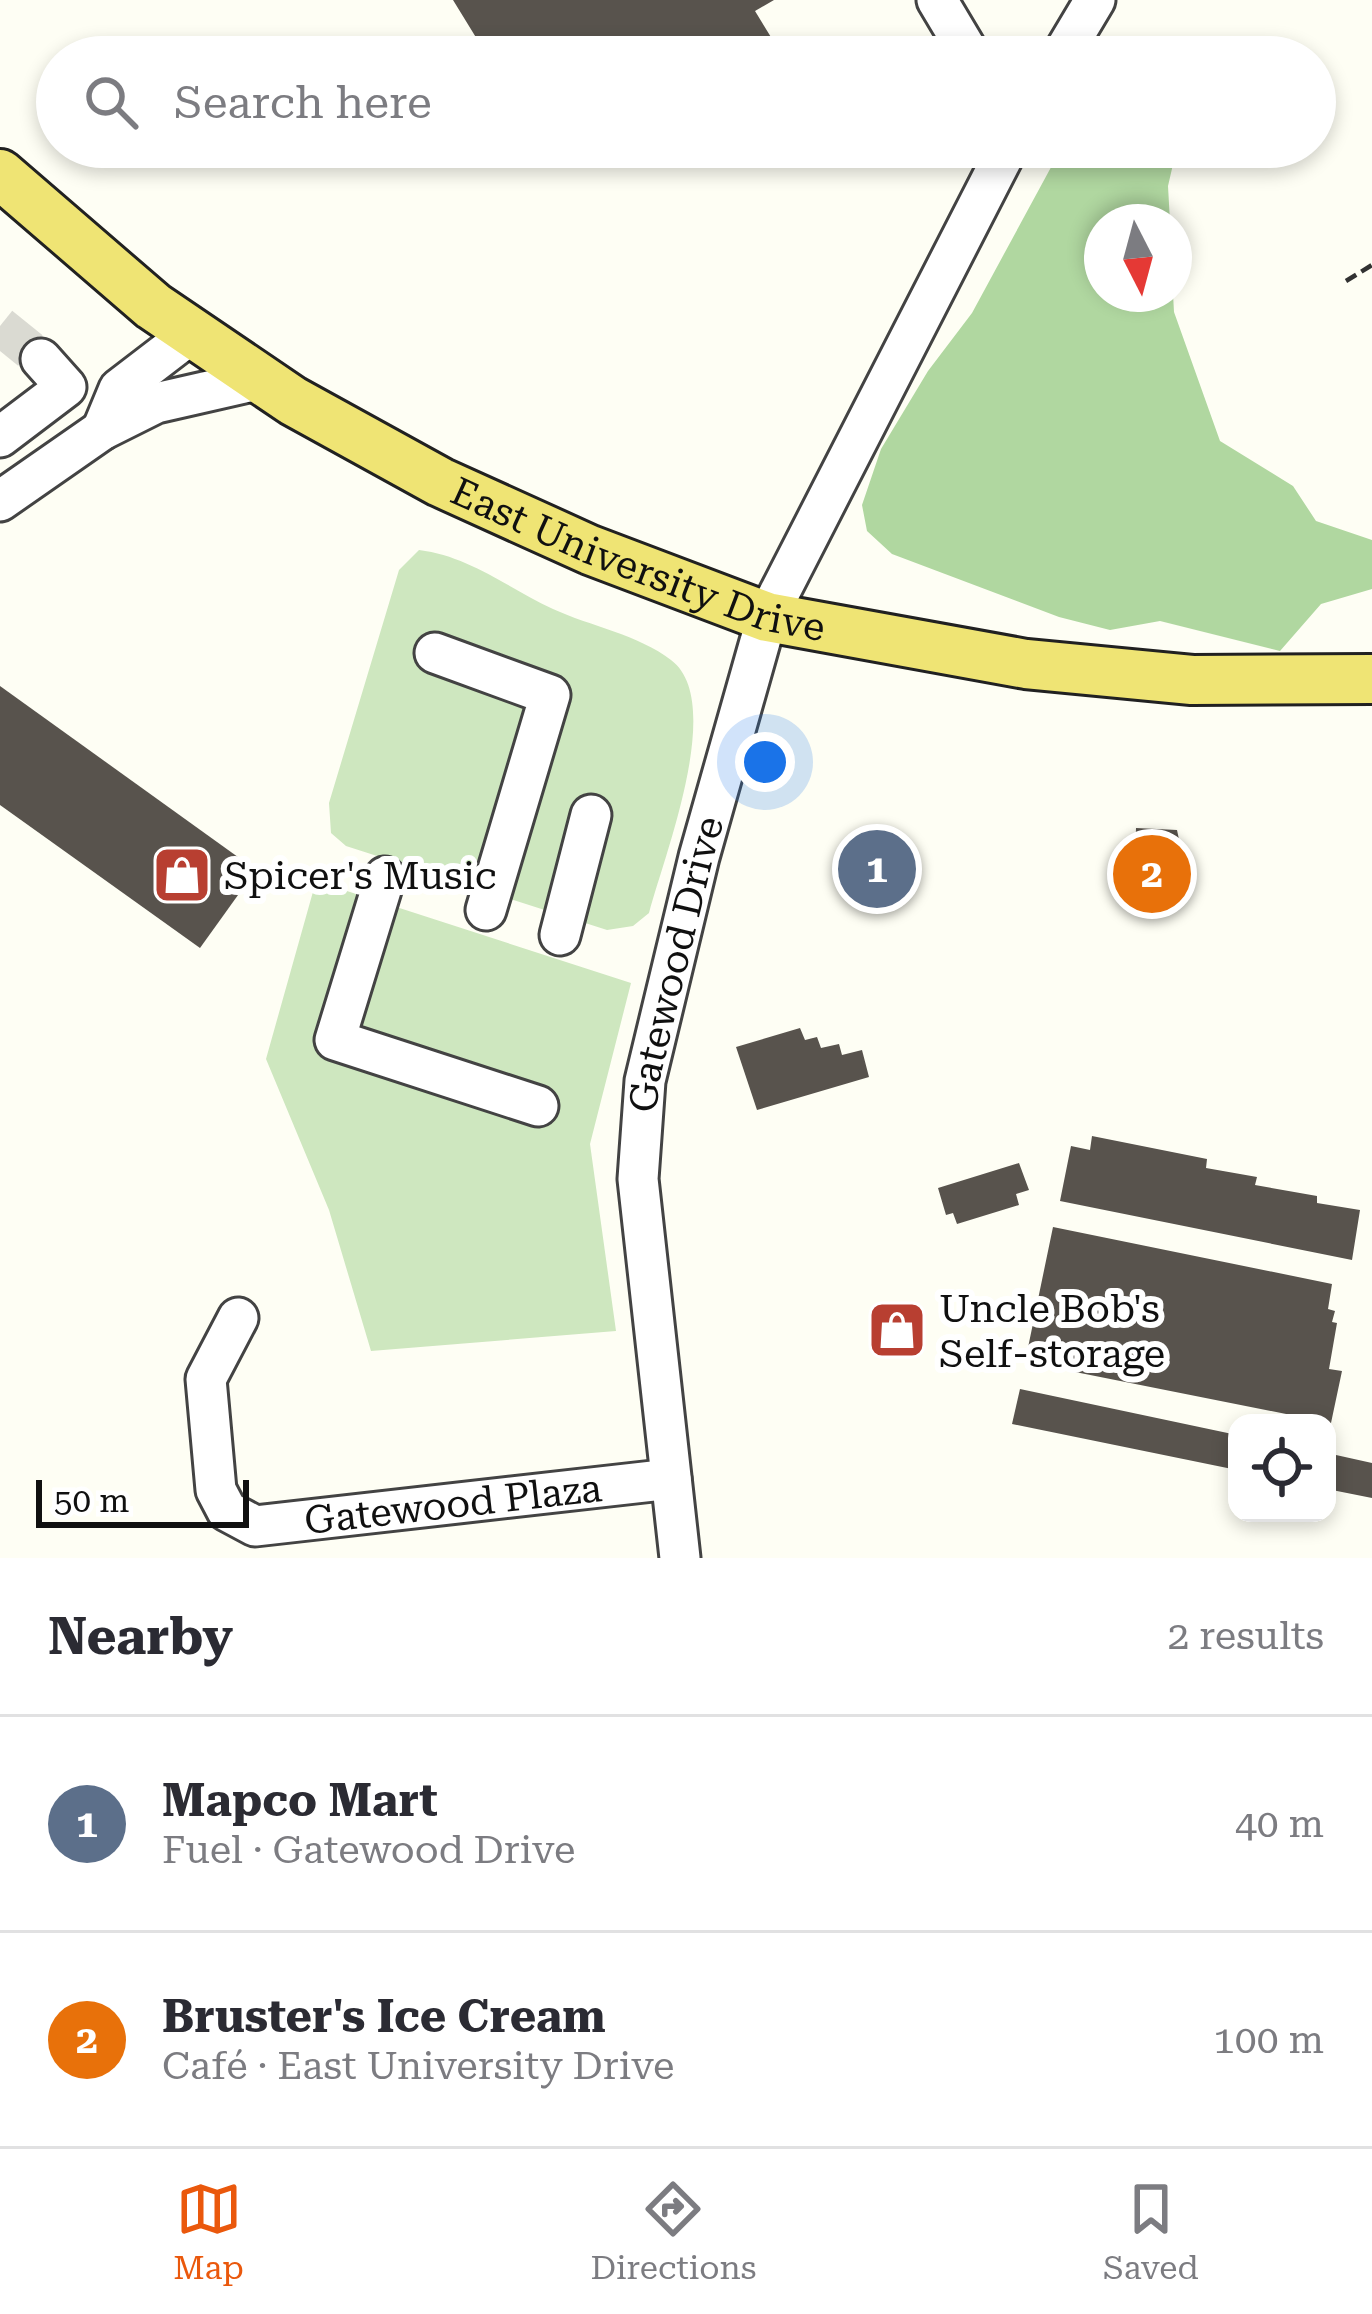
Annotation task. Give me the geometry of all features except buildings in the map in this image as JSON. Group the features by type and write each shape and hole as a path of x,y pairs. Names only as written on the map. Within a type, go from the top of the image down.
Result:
{"main road":[{"name":"East University Drive","path":"0,175 153,307 261,379 440,482 590,550 767,617 1026,664 1192,680 1372,679"}],"street":[{"path":"937,0 958,36"},
{"path":"1074,36 1095,0"},
{"name":"Gatewood Drive","path":"680,1558 638,1179 645,1081 699,857 767,617 997,168"},
{"path":"102,430 119,389 192,333"},
{"path":"0,437 66,387 40,359"},
{"path":"0,501 102,430 155,403 261,379"},
{"path":"435,653 550,695 486,910"},
{"path":"560,934 591,815"},
{"path":"385,878 335,1040 538,1106"},
{"name":"Gatewood Plaza","path":"238,1318 206,1378 216,1490 227,1510 255,1526 671,1479"}],"path":[{"path":"1346,281 1372,265"}],"green space":[{"path":"1051,168 1172,168 1169,204 1084,204 1084,312 1174,312 1220,441 1293,486 1316,521 1372,540 1372,589 1321,604 1280,651 1160,621 1110,630 1059,617 892,554 867,531 862,505 881,449 928,371 972,313"},
{"path":"419,550 472,566 553,609 644,644 671,660 686,680 693,709 686,780 649,913 633,926 607,930 346,846 331,833 329,803 399,570"},
{"path":"316,881 631,983 590,1144 616,1331 371,1351 329,1210 266,1059"}],"tunnel":[{"path":"0,326 41,359"}],"place":[{"name":"Mapco Mart","path":"877,869"},
{"name":"Bruster's Ice Cream","path":"1152,874"},
{"name":"Spicer's Music","path":"182,875"},
{"name":"Uncle Bob's Self-storage","path":"897,1330"}]}
